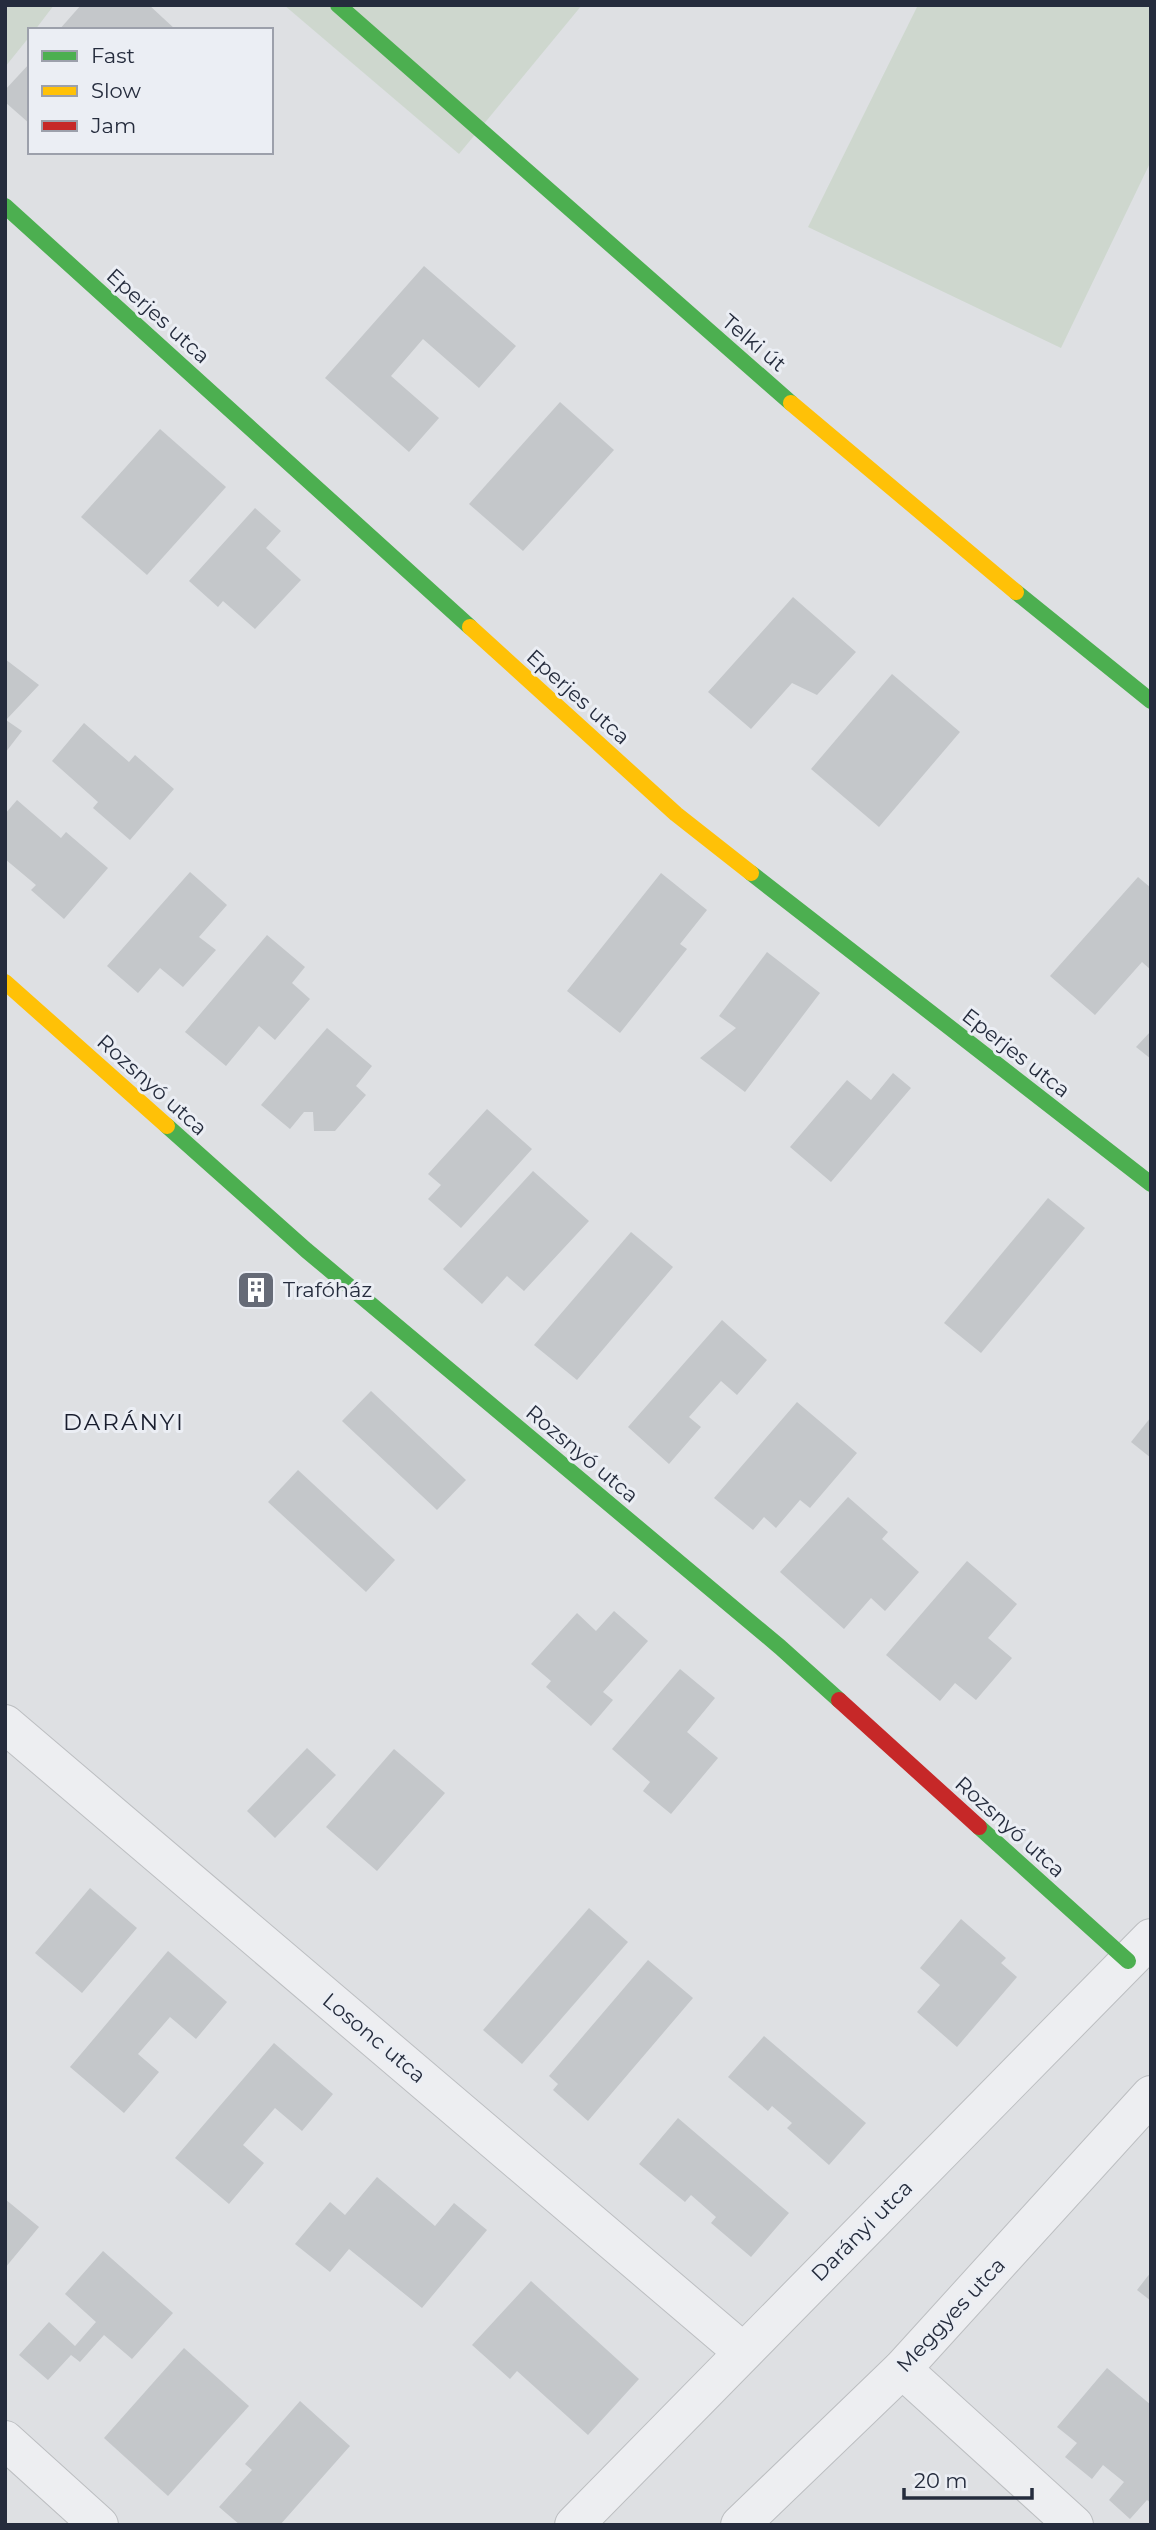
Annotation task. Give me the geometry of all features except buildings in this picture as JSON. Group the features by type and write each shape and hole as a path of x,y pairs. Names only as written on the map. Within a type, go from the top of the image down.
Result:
{"street":[{"name":"Telki út","path":"338,5 682,310 1023,600 1151,701"},
{"name":"Eperjes utca","path":"5,206 676,814 1151,1184"},
{"name":"Rozsnyó utca","path":"5,982 306,1250 1140,1949"},
{"name":"Losonc utca","path":"5,1724 743,2352"},
{"name":"Darányi utca","path":"574,2525 1140,1949"},
{"name":"Meggyes utca","path":"740,2525 902,2369 1150,2096"},
{"path":"902,2369 1074,2525"},
{"path":"5,2440 99,2525"}],"shaded area":[{"path":"5,5 54,5 37,28 28,28 28,38 5,67"},
{"path":"284,5 582,5 459,154"},
{"path":"918,5 1151,5 1151,161 1061,348 808,227"}],"traffic: fast":[{"path":"338,5 791,403"},
{"path":"5,206 470,627"},
{"path":"1016,592 1151,701"},
{"path":"751,873 1151,1184"},
{"path":"167,1126 306,1250 780,1647 839,1700"},
{"path":"979,1827 1128,1961"}],"traffic: slow":[{"path":"791,403 1016,592"},
{"path":"470,627 676,814 751,873"},
{"path":"5,982 167,1126"}],"traffic: jam":[{"path":"839,1700 979,1827"}],"place":[{"name":"Trafóház","path":"256,1290"}],"district":[{"name":"DARÁNYI","path":"124,1422"}]}
